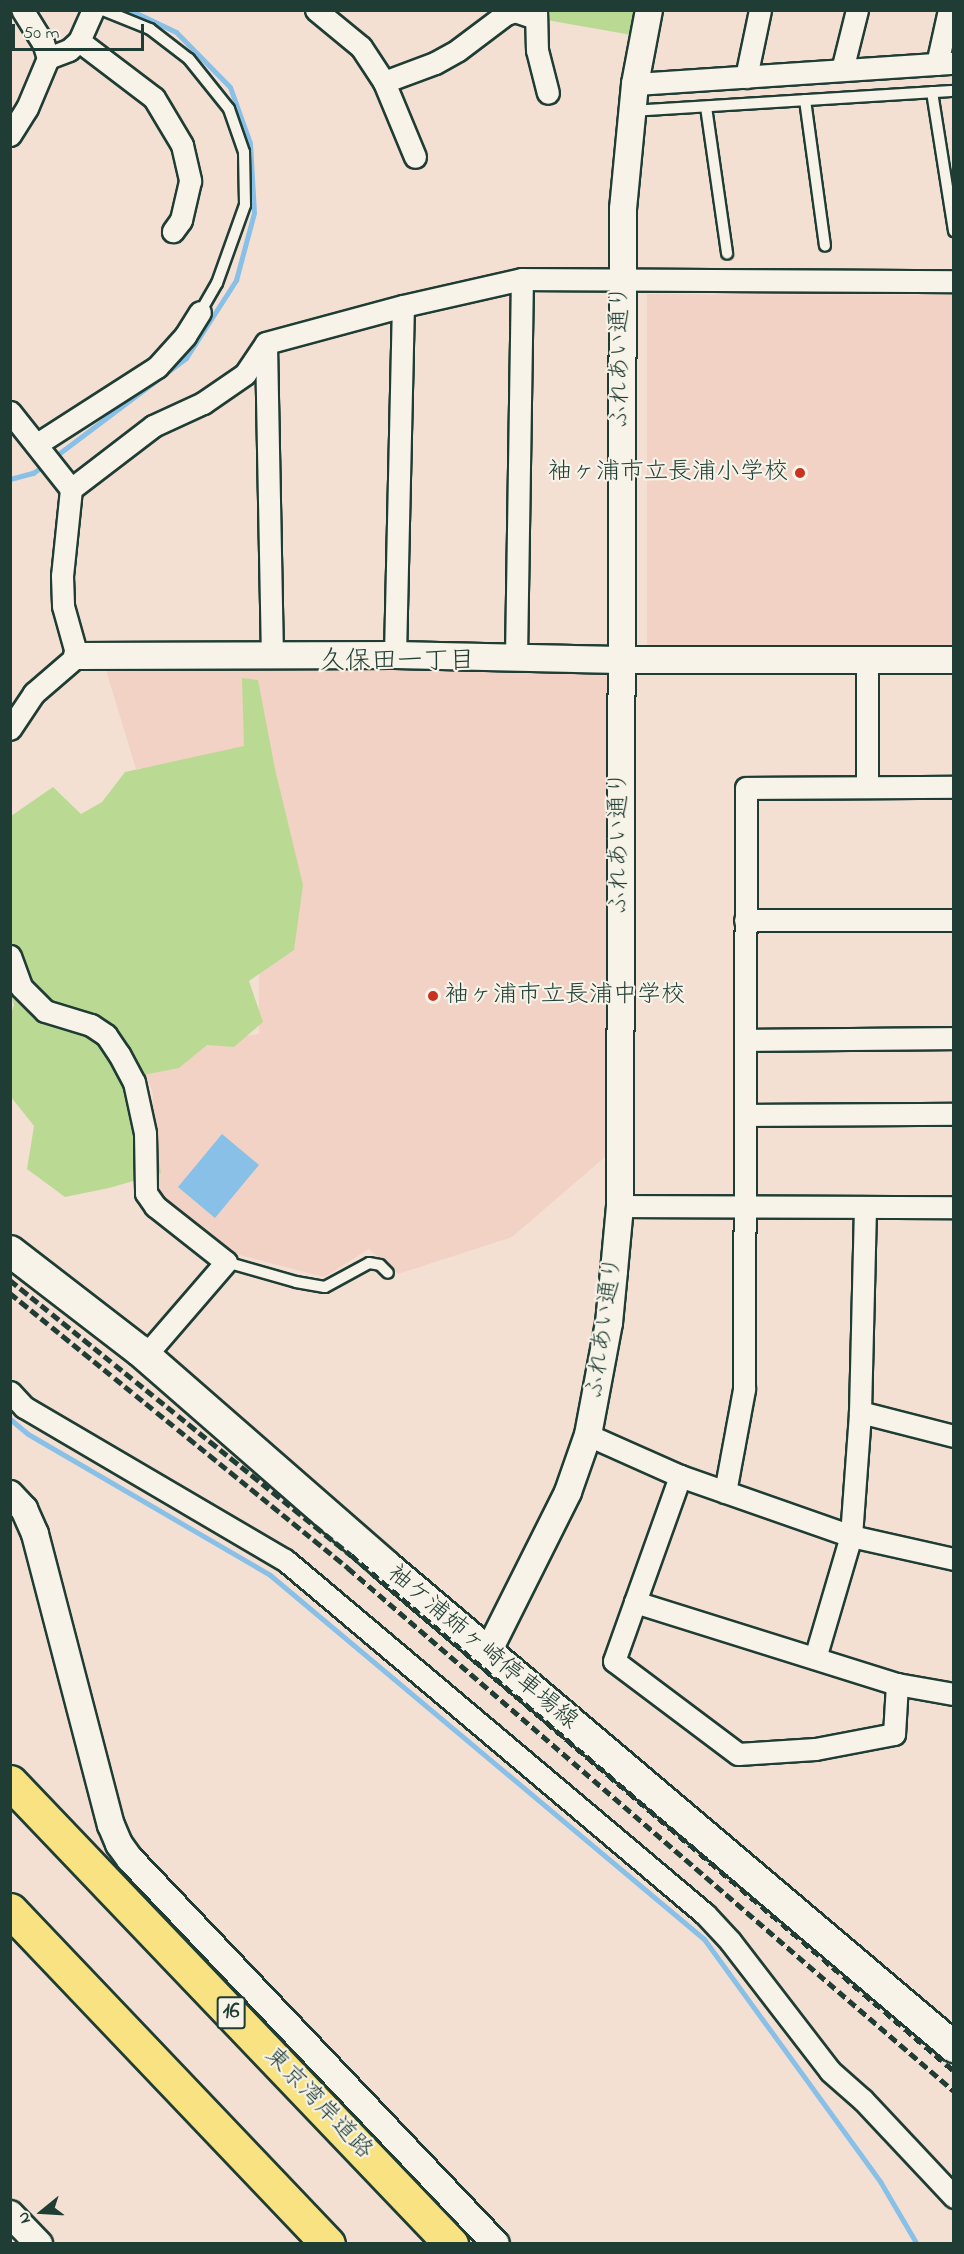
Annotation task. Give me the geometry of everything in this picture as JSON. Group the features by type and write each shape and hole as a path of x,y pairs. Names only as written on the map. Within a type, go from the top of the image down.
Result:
{"highway":[{"name":"東京湾岸道路","path":"10,1782 451,2244"},
{"path":"10,1910 328,2244"}],"main road":[{"name":"袖ケ浦姉ヶ崎停車場線","path":"10,1251 146,1356 385,1566 954,2046"}],"street":[{"path":"10,135 27,108 48,58 43,43 22,10"},
{"path":"48,58 69,50 79,41 93,10"},
{"name":"ふれあい通り","path":"488,1652 568,1492 588,1435 609,1323 620,1206 623,208 635,84 649,10"},
{"path":"746,76 760,10"},
{"path":"842,70 857,10"},
{"path":"635,84 945,63 949,10"},
{"path":"384,82 435,63 458,50 506,14 515,11 536,14 537,50 548,93"},
{"path":"324,13 361,47 384,82 415,157"},
{"path":"79,41 154,98 182,145 190,181 182,220 173,231"},
{"path":"516,657 522,279"},
{"path":"71,489 153,426 203,403 244,374 266,344 403,306 522,279 954,281"},
{"path":"395,655 403,306"},
{"path":"37,444 157,367 185,336 200,312"},
{"path":"266,344 273,657"},
{"path":"10,412 71,489 62,576 63,606 76,656"},
{"path":"10,729 34,693 76,656 395,655 620,660 954,660"},
{"path":"867,660 867,787"},
{"path":"725,1492 744,1389 746,788 954,787"},
{"path":"745,920 954,920"},
{"path":"10,957 21,987 45,1011 92,1025 106,1035 134,1082 145,1133 146,1193 155,1206 226,1262 146,1356"},
{"path":"745,1040 954,1038"},
{"path":"745,1115 954,1114"},
{"path":"620,1206 954,1207"},
{"path":"815,1658 851,1536 860,1412 865,1207"},
{"path":"10,1392 24,1407 285,1560 705,1914 730,1941 830,2071 863,2100 954,2197"},
{"path":"860,1412 954,1436"},
{"path":"588,1435 680,1476 851,1536 954,1559"},
{"path":"680,1476 614,1660 738,1754 815,1749 894,1734 897,1684"},
{"path":"10,1494 24,1509 35,1534 111,1825 119,1844 130,1859 496,2244"},
{"path":"635,1602 897,1684 954,1694"},
{"path":"10,2214 39,2244"}],"lane":[{"path":"103,10 150,29 189,59 229,109 244,152 245,205 217,283 200,312"},
{"path":"632,111 954,91"},
{"path":"932,92 954,231"},
{"path":"805,100 825,246"},
{"path":"706,107 727,253"},
{"path":"226,1262 296,1282 325,1287 369,1263 380,1265 388,1273"}],"shaded area":[{"name":"袖ヶ浦市立長浦小学校","path":"647,294 953,295 953,650 647,652"},
{"name":"袖ヶ浦市立長浦中学校","path":"105,667 610,669 605,1157 512,1237 398,1274 369,1249 324,1277 228,1252 159,1193 150,1162 153,1093 137,1053 259,1034 259,958 250,747 136,769"}],"green space":[{"path":"536,11 649,11 643,37 535,18"},
{"path":"242,678 258,680 275,769 303,885 294,950 249,981 263,1022 234,1047 207,1045 179,1068 143,1075 161,1173 109,1188 65,1197 27,1169 34,1126 11,1097 10,1017 14,1005 11,995 11,816 53,787 81,814 102,802 125,772 244,746"}],"water":[{"path":"222,1134 259,1165 215,1218 178,1187"}],"waterway":[{"path":"53,458 186,358 236,280 254,213 250,143 230,87 176,32 130,10"},
{"path":"10,479 33,473 46,464"},
{"path":"10,1419 28,1434 270,1575 704,1939 881,2183 917,2244"}],"railway":[{"path":"10,1280 351,1555 954,2071"},
{"path":"10,1293 348,1568 954,2091"}],"place":[{"name":"袖ヶ浦市立長浦小学校","path":"800,473"},
{"name":"袖ヶ浦市立長浦中学校","path":"433,996"}],"district":[{"name":"久保田一丁目","path":"397,663"}]}
